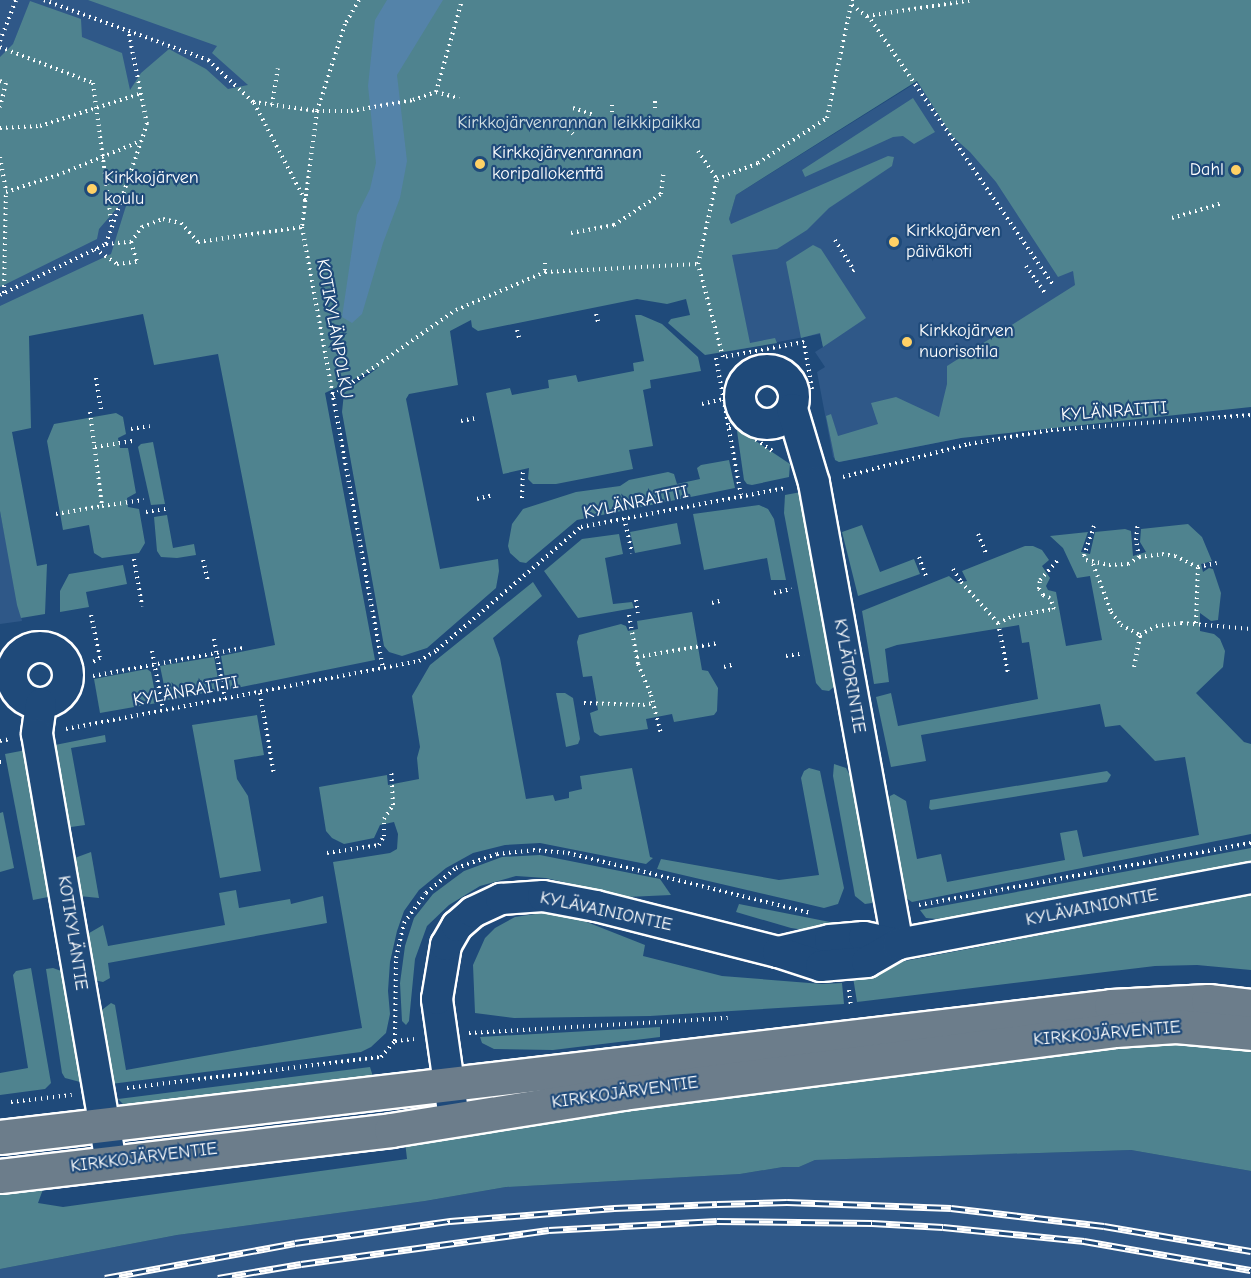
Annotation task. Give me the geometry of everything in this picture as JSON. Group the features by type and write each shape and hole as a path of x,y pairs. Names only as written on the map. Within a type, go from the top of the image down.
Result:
{"main road":[{"name":"KIRKKOJÄRVENTIE","path":"0,1137 1111,1006 1208,1001 1251,1006"},
{"name":"KIRKKOJÄRVENTIE","path":"0,1176 391,1130 670,1086 1115,1030 1176,1026 1251,1033"}],"street":[{"name":"KYLÄTORINTIE","path":"792,409 814,483 898,944"},
{"name":"KOTIKYLÄNTIE","path":"41,704 37,734 111,1162"},
{"name":"KYLÄVAINIONTIE","path":"454,1119 437,999 446,945 458,926 473,912 501,899 543,896 596,906 778,952 830,940 864,937 898,944 1251,878"}],"path":[{"path":"0,41 16,0"},
{"path":"44,0 208,60 254,102 306,201"},
{"name":"KOTIKYLÄNPOLKU","path":"359,0 345,24 317,111 302,227 383,669"},
{"path":"436,92 462,0"},
{"path":"866,16 973,0"},
{"path":"852,3 866,16 1054,286"},
{"path":"717,179 758,163 827,118 852,3"},
{"path":"106,244 147,124 127,29"},
{"path":"0,47 93,82 113,229"},
{"path":"272,105 278,68"},
{"path":"0,81 6,82 0,106"},
{"path":"254,102 317,111 351,111 413,100 436,92 459,98"},
{"path":"0,128 40,126 96,106 139,94"},
{"path":"655,101 655,108"},
{"path":"612,105 612,113"},
{"path":"573,108 594,115"},
{"path":"568,129 573,134"},
{"path":"6,192 63,173 141,141"},
{"path":"698,151 717,179 698,264 723,357"},
{"path":"561,153 567,154"},
{"path":"0,157 6,192 2,294 106,244 131,242 142,227 163,219 181,223 198,242 302,227"},
{"path":"571,233 614,225 661,194 664,171"},
{"path":"1172,218 1223,203"},
{"path":"0,218 6,218"},
{"path":"835,240 852,272"},
{"path":"95,249 117,264 138,262 131,242"},
{"path":"545,263 545,272"},
{"path":"333,396 456,310 545,272 698,264"},
{"path":"1026,266 1044,292"},
{"path":"596,314 598,322"},
{"path":"517,330 519,338"},
{"path":"716,358 741,495"},
{"path":"96,378 101,410"},
{"path":"702,404 724,399"},
{"path":"90,412 102,506"},
{"name":"KYLÄNRAITTI","path":"37,734 419,661 437,650 581,527 814,483 969,444 1042,432 1251,415"},
{"path":"461,421 477,418"},
{"path":"131,429 150,426"},
{"path":"729,427 736,426 783,458"},
{"path":"95,447 133,441"},
{"path":"522,498 523,469"},
{"path":"477,499 493,495"},
{"path":"56,514 144,500"},
{"path":"146,512 166,509"},
{"path":"624,518 632,553"},
{"path":"1138,522 1136,540 1139,557"},
{"path":"1094,526 1084,555 1086,560 1093,564 1128,564 1139,557 1162,555 1175,556 1198,567 1217,563"},
{"path":"978,534 987,555"},
{"path":"919,557 927,579"},
{"path":"134,559 142,606"},
{"path":"203,560 208,582"},
{"path":"998,623 1013,616 1054,609 1055,602 1040,589 1040,580 1059,560"},
{"path":"1093,564 1111,612 1121,625 1140,635"},
{"path":"1196,623 1198,567"},
{"path":"953,569 961,582 998,623 1008,673"},
{"path":"774,593 792,589"},
{"path":"636,600 638,613"},
{"path":"712,603 720,601"},
{"path":"91,615 99,658 91,663"},
{"path":"629,615 637,657 661,734"},
{"path":"1140,635 1156,626 1196,623 1232,629 1251,629"},
{"path":"1134,667 1140,635"},
{"path":"214,639 225,699"},
{"path":"637,657 719,643"},
{"path":"93,676 243,648"},
{"path":"152,651 163,710"},
{"path":"786,656 804,653"},
{"path":"724,668 732,665"},
{"path":"260,693 274,775"},
{"path":"584,703 643,705 653,703"},
{"path":"327,853 378,845 384,836 384,819 393,805 394,784 391,771"},
{"path":"892,911 1251,843"},
{"path":"99,1092 381,1057 395,1041 396,958 404,923 426,893 456,868 497,854 533,850 568,853 806,913 818,913"},
{"path":"395,1041 486,1031"},
{"path":"0,1104 43,1098"}],"shaded area":[{"name":"Kirkkojärven koulu","path":"0,0 322,0 203,277 18,310 0,346"},
{"path":"387,0 443,0 397,75 407,161 400,198 383,243 362,314 352,323 342,317 357,215 370,189 376,163 368,86 375,20"},
{"name":"Kirkkojärven päiväkoti","path":"991,36 1046,137 1074,274 1084,345 961,438 839,462 833,457 817,372 825,367 815,352 823,347 820,334 731,351 727,225 736,195"},
{"path":"0,511 22,621 0,624"},
{"path":"1131,1150 1251,1171 1251,1278 0,1278 0,1269 177,1235 425,1201 506,1187 740,1174 783,1167 799,1167 815,1160"}],"green space":[{"name":"Kirkkojärvenrannan leikkipaikka","path":"88,0 1251,0 1251,407 961,438 839,462 835,460 826,416 831,414 838,436 878,424 871,403 896,397 939,417 947,384 947,366 1075,285 1073,271 1058,277 996,182 970,152 952,136 917,81 736,195 729,219 731,224 888,156 894,157 892,166 829,208 807,230 777,249 732,255 750,343 775,338 777,343 705,355 668,323 671,319 690,315 686,299 667,304 637,299 478,331 472,327 471,320 450,331 458,385 409,394 406,399 440,569 498,559 499,571 496,588 427,648 402,656 389,652 384,646 342,412 344,393 379,367 325,393 375,660 227,690 221,656 275,645 218,354 154,365 143,314 29,336 31,428 12,432 37,566 47,564 45,614 21,618 0,511 0,306 111,254 130,193 99,229 97,239 0,287 0,57 13,44 30,1 81,19 82,37 122,53 130,90 141,73 169,49 206,69 228,89 248,85 212,53 217,46"},
{"path":"913,98 935,132 914,144 903,136 893,137 805,177 802,170"},
{"path":"813,245 821,249 866,318 823,347 820,333 801,338 786,262"},
{"path":"635,315 641,315 662,324 698,357 701,371 650,380 651,388 643,390 653,446 629,450 633,469 556,484 533,484 528,479 529,468 503,474 486,393 510,388 512,395 549,388 548,380 576,375 578,382 634,371 633,363 644,361"},
{"path":"116,413 123,417 126,434 118,438 120,448 128,448 136,493 127,498 128,507 139,509 145,543 139,553 102,558 94,553 89,525 63,530 47,441 54,424"},
{"path":"737,431 741,431 790,464 789,477 752,485 747,484 744,480"},
{"path":"153,442 165,504 151,505 138,447 141,444"},
{"path":"729,460 735,488 577,520 526,563 520,562 510,553 508,546 512,524 523,509 576,492 620,486 629,480 668,472 674,474 677,484 700,479 697,468 701,465"},
{"path":"801,492 837,684 829,691 822,690 816,683 784,513 785,495"},
{"path":"759,505 768,509 774,519 786,580 771,580 767,558 704,570 693,514"},
{"path":"167,515 173,548 194,544 196,555 177,558 161,557 157,551 154,517"},
{"path":"677,523 681,544 635,553 630,532"},
{"path":"1188,524 1202,537 1212,561 1201,564 1203,572 1209,568 1213,569 1221,593 1218,620 1211,621 1200,613 1200,631 1214,634 1220,639 1225,651 1223,667 1196,693 1244,742 1251,744 1251,834 912,902 906,898 888,804 890,796 894,794 906,801 917,859 941,854 947,882 1065,860 1060,833 1077,830 1083,857 1199,835 1185,757 1155,761 1120,725 1105,727 1100,704 921,735 926,761 891,767 876,697 891,693 898,726 1038,699 1029,642 1022,643 1019,625 897,645 885,649 889,682 874,684 862,611 949,576 957,583 967,581 962,571 1025,546 1033,546 1042,550 1049,560 1042,566 1050,578 1046,586 1048,590 1056,592 1066,646 1102,640 1090,576 1077,578 1063,548 1050,536 1088,532 1081,552 1090,554 1095,532 1125,529 1131,531 1133,556 1146,552 1140,542 1141,529"},
{"path":"862,525 880,572 914,559 920,574 858,596 842,532"},
{"path":"619,534 623,554 605,558 613,604 632,602 634,608 578,618 544,571 582,539"},
{"path":"123,565 127,584 86,592 89,607 60,612 60,591 69,574"},
{"path":"533,582 542,596 493,638 500,658 526,799 553,795 555,801 569,798 569,792 582,789 580,776 632,768 650,857 653,858 646,864 540,843 505,845 473,853 446,868 419,890 404,911 390,962 388,991 390,1014 386,1033 371,1047 361,1052 111,1084 98,1013 111,1003 115,1005 126,1070 362,1028 333,862 390,853 397,849 398,834 394,822 380,825 374,838 344,844 332,838 326,831 319,787 387,775 388,785 419,779 417,758 420,747 412,696 430,665"},
{"path":"692,612 702,670 708,671 718,688 717,711 714,715 674,722 672,714 646,719 648,729 600,736 594,732 590,713 598,710 592,676 583,677 577,642 579,635 621,624 626,626 628,631 638,629 637,621"},
{"path":"214,657 220,690 167,700 160,666"},
{"path":"147,669 151,672 157,703 100,713 94,679"},
{"path":"556,693 565,693 573,698 580,739 578,744 566,747"},
{"path":"257,715 264,755 234,760 237,779 248,796 261,871 220,878 192,725"},
{"path":"105,735 106,742 71,748 85,825 64,828 50,746"},
{"path":"26,750 53,896 33,900 5,754"},
{"path":"834,764 846,768 852,779 873,893 872,903 865,904 855,896 833,776"},
{"path":"809,768 820,771 844,888 838,904 824,908 657,869 661,859 779,880 819,875 801,778 804,771"},
{"path":"1107,771 1111,775 1107,782 931,810 929,808 930,800"},
{"path":"3,812 14,868 0,872 0,813"},
{"path":"1251,848 1251,863 967,916 926,918 920,910"},
{"path":"91,852 99,898 79,896 72,859"},
{"path":"540,855 660,879 671,895 627,897 546,878 516,876 480,886 449,905 427,926 415,959 409,1021 406,1025 402,1021 400,983 405,946 414,918 433,894 464,871 502,857"},
{"path":"236,890 239,908 290,899 291,904 323,896 327,923 108,963 110,978 103,982 94,980 84,936 103,925 108,946 225,925 219,893"},
{"path":"1251,895 1251,970 1197,965 1155,966 857,1002 852,971"},
{"path":"739,904 835,923 836,931 817,932 791,928 736,912"},
{"path":"542,913 574,917 645,945 643,956 722,976 822,984 842,983 844,1004 650,1016 514,1018 475,1013 473,965 485,938 495,928 515,917"},
{"path":"31,968 51,1083 45,1089 0,1095 0,1073 28,1068 13,975 16,971"},
{"path":"53,968 64,972 84,1083 65,1078 62,1073 46,969"},
{"path":"660,1027 660,1037 553,1050 494,1049 482,1043 480,1037"},
{"path":"1197,1038 1251,1043 1251,1171 1131,1150 815,1160 799,1167 783,1167 740,1174 506,1187 425,1201 177,1235 0,1269 0,1184 46,1181 38,1203 63,1207 407,1159 404,1133 955,1069 1104,1046"},
{"path":"370,1067 374,1080 126,1107 118,1099"}],"railway":[{"path":"105,1278 295,1243 450,1221 614,1208 787,1202 951,1208 1104,1226 1251,1251"},
{"path":"218,1278 301,1264 549,1230 717,1221 872,1223 943,1227 1084,1241 1251,1270"}],"place":[{"name":"Kirkkojärvenrannan koripallokenttä","path":"480,164"},
{"name":"Dahl","path":"1236,170"},
{"name":"Kirkkojärven koulu","path":"92,189"},
{"name":"Kirkkojärven päiväkoti","path":"894,242"},
{"name":"Kirkkojärven nuorisotila","path":"907,342"}]}
